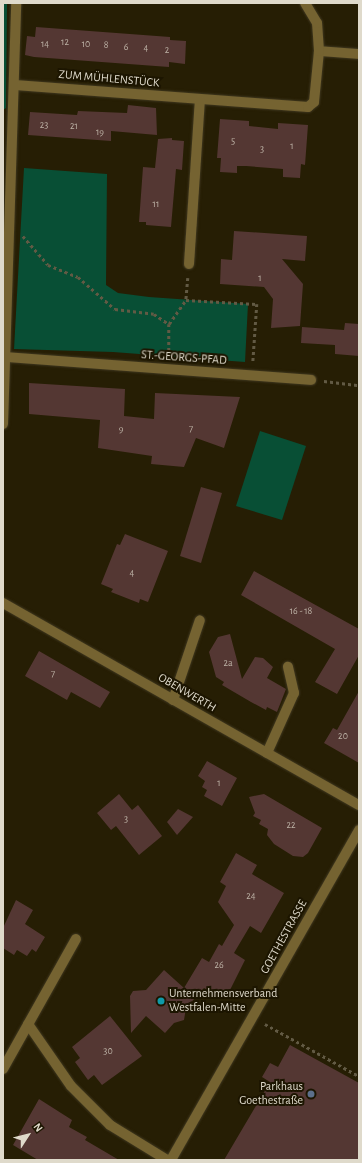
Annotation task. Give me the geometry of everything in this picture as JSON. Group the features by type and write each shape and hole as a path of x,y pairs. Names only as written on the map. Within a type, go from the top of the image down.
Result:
{"street":[{"path":"3,424 11,222 16,3"},
{"path":"304,3 317,23 319,51 359,54"},
{"name":"ZUM MÜHLENSTÜCK","path":"15,85 200,100 311,106 314,102 319,51"},
{"path":"189,264 200,100"},
{"name":"ST.-GEORGS-PFAD","path":"6,357 311,380"},
{"name":"OBENWERTH","path":"3,603 359,805"},
{"path":"173,700 200,620"},
{"path":"267,753 294,693 288,667"},
{"name":"GOETHESTRASSE","path":"172,1160 254,1018 359,830"},
{"path":"4,1069 76,939"},
{"path":"28,1024 71,1086 110,1125 167,1160"}],"path":[{"path":"11,222 48,265 78,277 115,309 154,314 168,324"},
{"path":"169,369 168,324 186,300 189,264"},
{"path":"186,300 257,304 252,376"},
{"path":"311,380 359,384"},
{"path":"254,1018 359,1076"}],"green space":[{"path":"3,3 7,3 6,108 3,110"},
{"path":"24,168 107,174 106,285 118,293 149,297 248,304 245,362 113,352 14,349"},
{"path":"260,431 306,446 282,520 236,506"}],"building":[{"path":"36,27 170,37 170,40 186,41 185,64 169,62 169,67 34,57 25,55 27,36 35,37"},
{"path":"128,105 156,108 157,135 111,131 111,141 28,135 30,112 77,115 78,111 127,113"},
{"path":"220,119 249,121 249,126 278,129 278,123 308,125 305,165 301,164 300,178 283,177 283,169 246,166 237,166 237,173 220,172 221,158 217,158"},
{"path":"172,138 172,140 184,141 182,170 176,169 171,227 146,225 146,222 139,222 143,167 155,168 158,139"},
{"path":"234,231 307,236 305,261 282,259 303,284 300,326 271,328 273,299 264,287 220,284 221,259 232,260"},
{"path":"345,323 359,324 359,356 335,354 335,345 301,343 302,327 344,330"},
{"path":"29,383 125,389 124,416 154,419 155,393 240,397 224,448 196,438 184,467 151,464 152,456 98,448 100,420 29,414"},
{"path":"201,487 222,493 201,563 180,556"},
{"path":"125,534 168,551 148,602 140,599 139,603 111,592 113,589 101,584 117,544 120,545"},
{"path":"254,571 359,629 359,655 337,694 315,682 335,649 241,595"},
{"path":"230,634 242,679 255,657 263,658 273,667 267,678 286,689 277,712 267,707 266,710 251,702 222,685 224,682 216,677 209,652 218,637"},
{"path":"39,651 110,692 100,708 71,692 67,700 25,676"},
{"path":"359,691 359,763 324,743 333,728 337,730"},
{"path":"207,761 237,778 222,806 204,796 207,790 202,787 205,781 198,776"},
{"path":"119,794 132,810 138,805 162,836 139,855 116,826 111,830 97,813"},
{"path":"264,794 322,828 308,853 303,857 293,856 274,844 267,835 268,829 259,824 261,820 253,816 255,813 249,797"},
{"path":"178,809 193,817 177,835 167,822"},
{"path":"236,853 257,865 252,874 284,893 261,933 250,926 234,953 245,960 230,990 223,999 204,988 186,1008 184,1020 174,1023 165,1033 146,1016 131,1033 130,996 133,991 146,990 164,970 184,988 202,958 209,962 219,944 222,946 234,925 218,902 226,886 220,882"},
{"path":"16,900 33,910 25,924 45,937 36,952 32,949 27,956 17,950 14,955 3,948 3,928"},
{"path":"110,1016 142,1056 102,1085 94,1075 88,1080 75,1062 80,1058 72,1047"},
{"name":"Parkhaus Goethestraße","path":"290,1045 359,1083 359,1160 224,1160 270,1082 262,1077 270,1063 278,1067"},
{"path":"39,1099 72,1120 69,1127 87,1137 85,1140 119,1160 38,1160 13,1145"}],"place":[{"name":"Unternehmensverband Westfalen-Mitte","path":"161,1001"},
{"name":"Parkhaus Goethestraße","path":"311,1094"}]}
